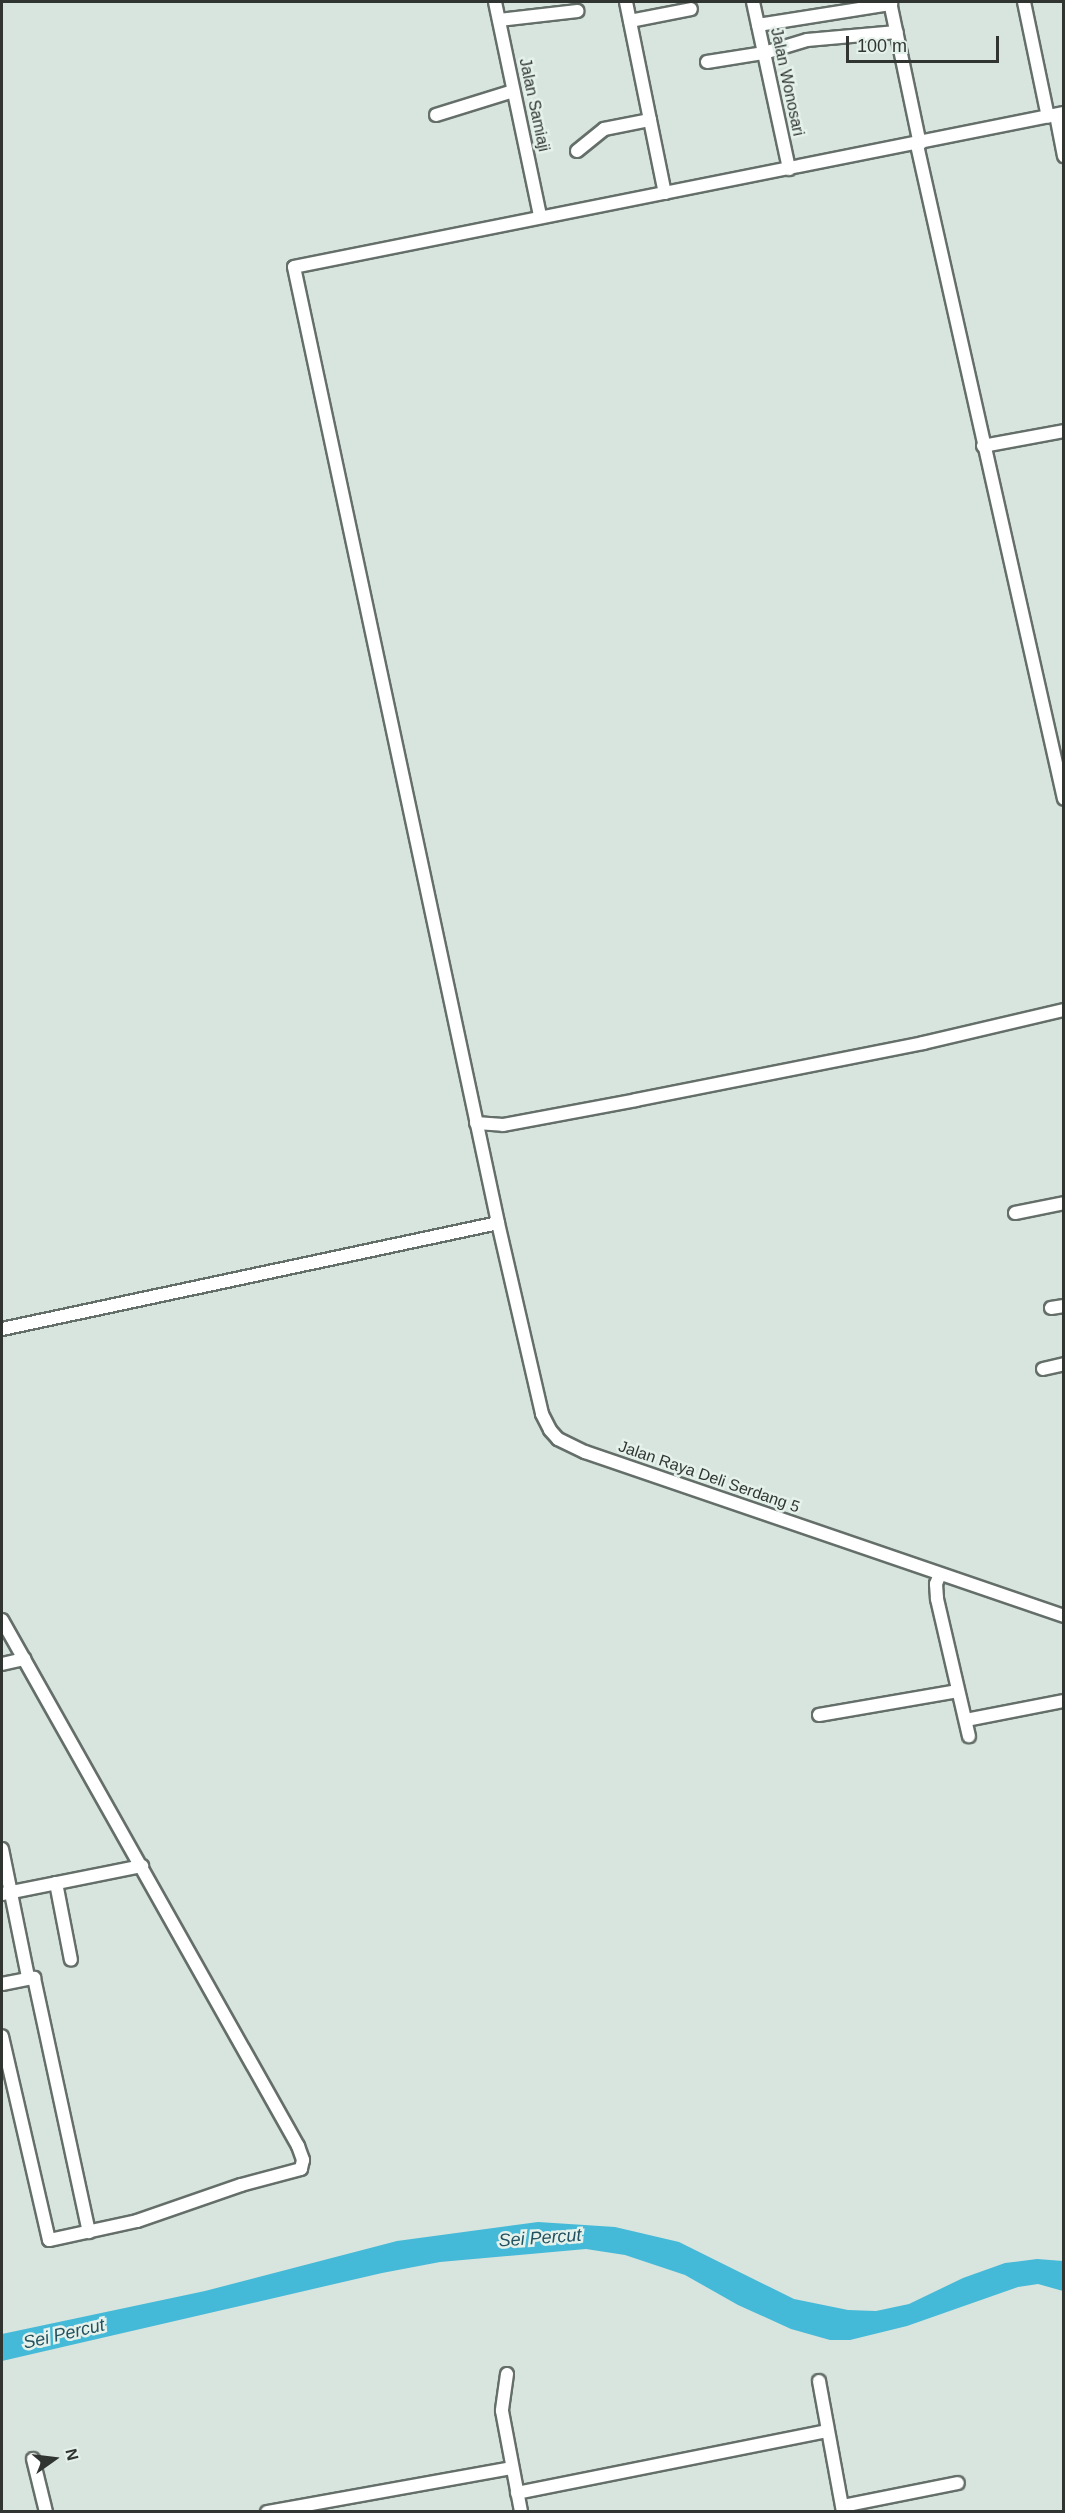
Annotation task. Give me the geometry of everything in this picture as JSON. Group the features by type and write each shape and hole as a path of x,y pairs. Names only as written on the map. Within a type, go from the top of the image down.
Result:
{"street":[{"name":"Jalan Samiaji","path":"495,2 540,216"},
{"path":"626,2 664,193"},
{"name":"Jalan Wonosari","path":"753,2 789,169"},
{"path":"1024,2 1056,115 1064,156"},
{"path":"758,25 890,3 983,446 1064,799"},
{"path":"630,21 691,9"},
{"path":"499,20 577,11"},
{"path":"707,62 764,53 807,40 897,32"},
{"path":"436,115 513,91"},
{"path":"540,216 919,145 1056,115"},
{"path":"577,151 604,129 650,120"},
{"name":"Jalan Raya Deli Serdang 5","path":"540,216 294,267 498,1223 542,1414 558,1439 585,1452 1064,1616"},
{"path":"983,446 1064,431"},
{"path":"477,1123 503,1125 636,1100 922,1043 1064,1010"},
{"path":"1015,1213 1064,1203"},
{"path":"2,1329 498,1223"},
{"path":"1043,1369 1064,1364"},
{"path":"940,1574 936,1593 969,1736"},
{"path":"2,1620 142,1866 303,2160 301,2169 293,2174 241,2185 137,2221 52,2241 46,2237 2,2036"},
{"path":"2,1665 24,1659"},
{"path":"819,1715 958,1691"},
{"path":"966,1720 1064,1701"},
{"path":"2,1849 6,1893 27,1972"},
{"path":"6,1893 142,1866"},
{"path":"56,1883 71,1960"},
{"path":"2,1984 34,1978 89,2232"},
{"path":"507,2374 502,2411 521,2511"},
{"path":"819,2381 843,2509 958,2483"},
{"path":"517,2493 827,2431"},
{"path":"33,2458 46,2511"},
{"path":"267,2511 512,2468"}],"water":[{"name":"Sei Percut","path":"538,2222 615,2227 679,2242 794,2299 848,2310 876,2311 909,2304 963,2278 1005,2263 1037,2259 1063,2261 1063,2291 1038,2284 1018,2287 907,2326 850,2340 830,2340 791,2329 738,2305 685,2275 625,2255 586,2249 440,2262 382,2273 2,2361 2,2334 205,2291 397,2241"}]}
